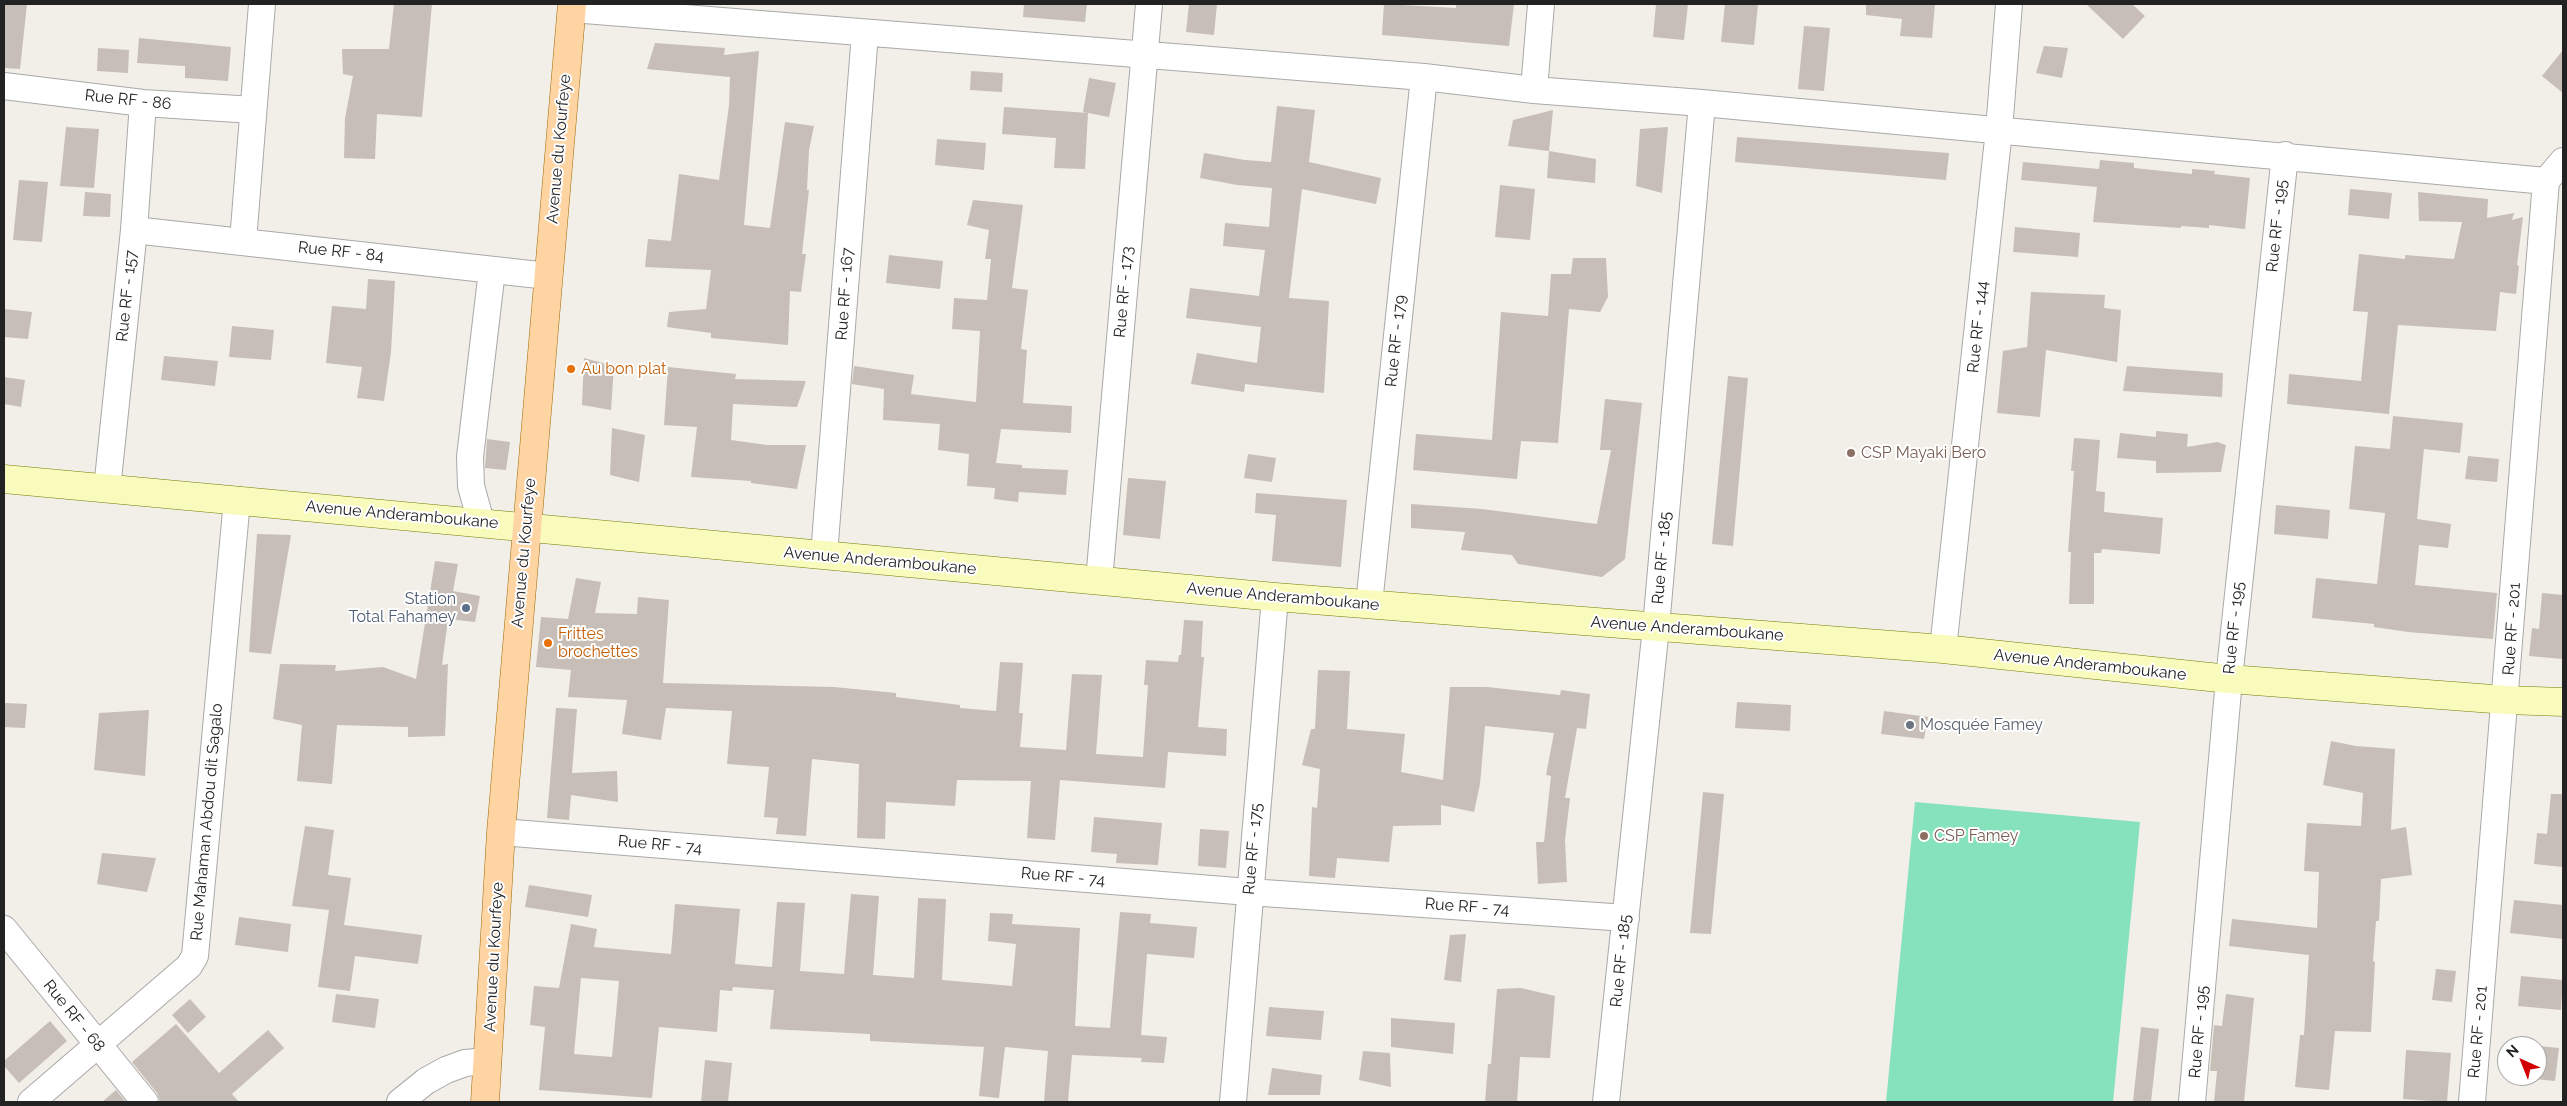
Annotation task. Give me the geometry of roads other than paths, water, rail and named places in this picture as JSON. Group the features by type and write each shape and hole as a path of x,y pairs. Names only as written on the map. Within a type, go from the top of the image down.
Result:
{"main road":[{"name":"Avenue du Kourfeye","path":"485,1102 501,832 572,6"}],"street":[{"path":"242,241 262,4"},
{"name":"Rue RF - 173","path":"1099,581 1149,4"},
{"path":"1534,90 1541,4"},
{"name":"Rue RF - 144","path":"1943,649 1999,130 2009,4"},
{"path":"572,6 865,33 1424,77 1534,90 1702,103 2285,155 2546,181 2563,161"},
{"name":"Rue RF - 167","path":"824,555 865,33"},
{"name":"Rue RF - 179","path":"1369,604 1424,77"},
{"name":"Rue RF - 86","path":"4,86 143,103 253,110"},
{"name":"Rue RF - 157","path":"107,489 134,230 143,103"},
{"name":"Rue RF - 185","path":"1606,1102 1656,627 1702,103"},
{"name":"Rue RF - 195","path":"2192,1102 2229,679 2285,155"},
{"name":"Rue RF - 201","path":"2472,1102 2506,700 2546,181"},
{"name":"Rue RF - 84","path":"134,230 548,276"},
{"path":"480,522 471,486 470,457 492,270"},
{"name":"Avenue Anderamboukane","path":"4,480 480,522 1275,597 1943,649 2229,679 2506,700 2563,702"},
{"name":"Rue Mahaman Abdou dit Sagalo","path":"32,1102 189,966 195,956 236,500"},
{"name":"Rue RF - 175","path":"1233,1102 1275,597"},
{"name":"Rue RF - 74","path":"501,832 1249,892 1626,918"},
{"name":"Rue RF - 68","path":"4,929 145,1102"},
{"path":"400,1102 426,1081 446,1070 465,1063 488,1060"}],"place":[{"name":"Au bon plat","path":"571,369"},
{"name":"CSP Mayaki Bero","path":"1851,453"},
{"name":"Station Total Fahamey","path":"466,608"},
{"name":"Frittes brochettes","path":"548,643"},
{"name":"Mosquée Famey","path":"1910,725"},
{"name":"CSP Famey","path":"1924,836"}]}
